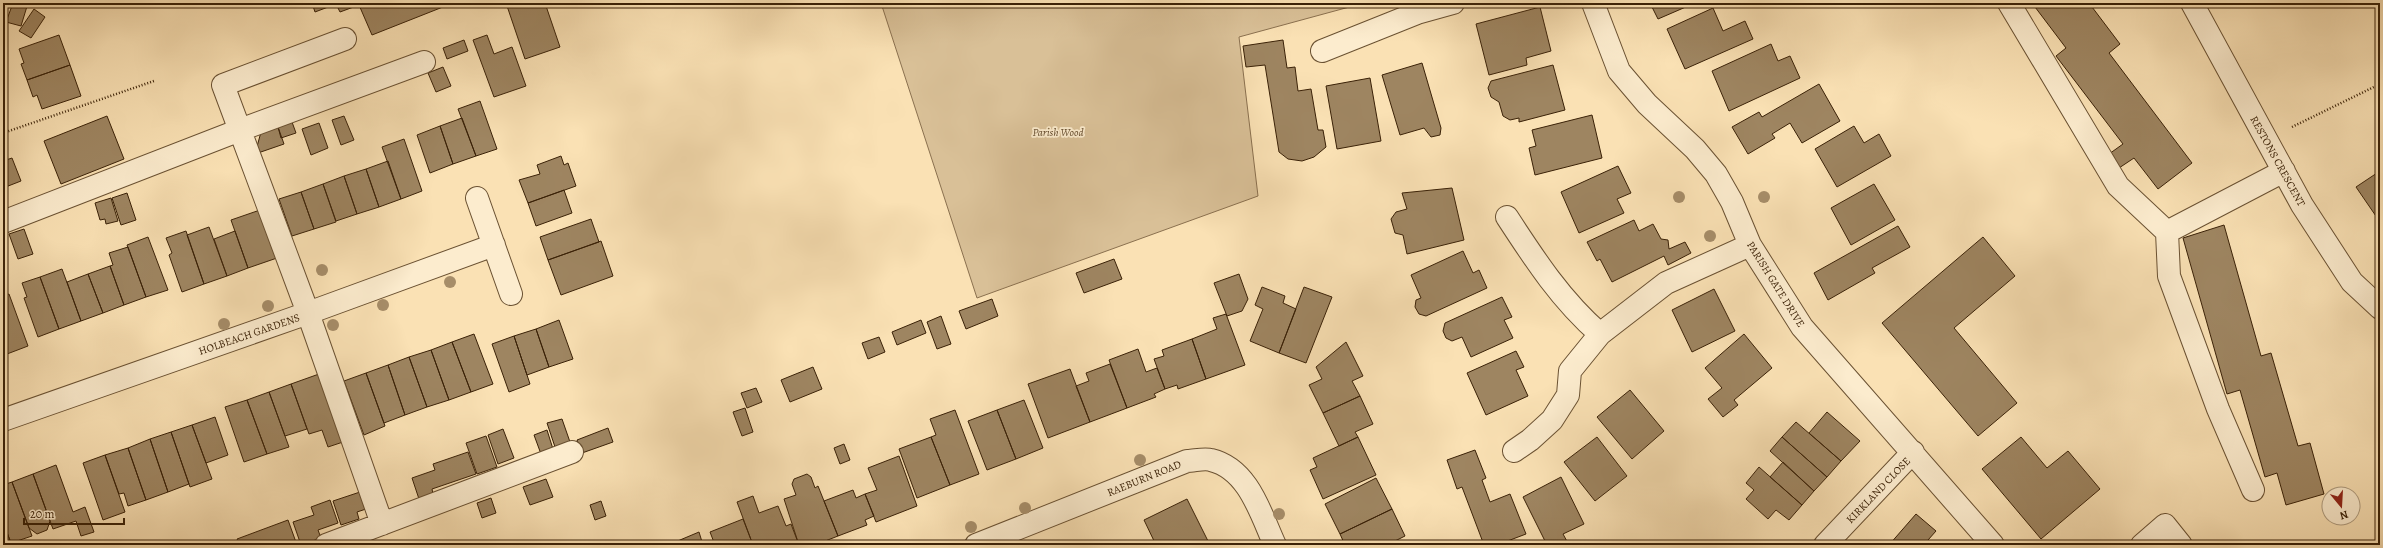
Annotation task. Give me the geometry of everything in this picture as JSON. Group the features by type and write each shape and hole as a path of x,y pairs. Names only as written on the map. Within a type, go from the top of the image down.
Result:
{"street":[{"path":"1322,51 1417,13 1452,3"},
{"name":"PARISH GATE DRIVE","path":"1593,3 1619,71 1647,104 1695,149 1716,174 1732,202 1750,245 1802,327 1914,452 1993,545"},
{"path":"2009,3 2118,186 2167,232 2169,276 2218,409 2253,490"},
{"name":"RESTONS CRESCENT","path":"2192,3 2302,205 2352,282 2380,308"},
{"path":"345,39 223,85 308,313 382,524"},
{"path":"3,222 240,130 424,62"},
{"path":"2167,232 2284,171"},
{"path":"477,198 511,294"},
{"path":"1507,217 1548,279 1576,313 1600,334"},
{"name":"HOLBEACH GARDENS","path":"3,420 308,313 494,245"},
{"path":"1514,451 1530,440 1552,420 1568,395 1570,371 1600,334 1666,283 1750,245"},
{"path":"326,545 572,452"},
{"name":"KIRKLAND CLOSE","path":"1825,545 1914,452"},
{"name":"RAEBURN ROAD","path":"976,545 1186,461 1211,460 1228,468 1245,482 1275,545"},
{"path":"2142,545 2165,525 2182,545"}],"path":[{"path":"3,130 6,132 154,80"},
{"path":"2267,140 2380,84"}],"green space":[{"name":"Parish Wood","path":"881,3 1364,3 1239,37 1258,196 977,298"}],"building":[{"path":"13,3 28,3 21,26 6,22"},
{"path":"312,3 453,3 372,35 359,5 340,12 336,4 315,12"},
{"path":"506,3 545,3 560,47 525,59"},
{"path":"1656,3 1695,3 1658,19 1651,5"},
{"path":"1748,3 1760,3 1750,7"},
{"path":"2032,3 2089,3 2120,44 2109,53 2192,163 2158,189 2134,158 2119,168 2109,154 2123,144 2056,56 2066,48"},
{"path":"1540,7 1551,51 1526,58 1527,65 1489,75 1476,24"},
{"path":"1713,8 1723,31 1745,21 1753,39 1685,69 1667,29"},
{"path":"34,9 45,17 31,38 19,31"},
{"path":"59,35 70,65 27,80 21,64 24,63 19,49"},
{"path":"487,35 494,54 512,47 526,86 494,97 473,40"},
{"path":"464,40 468,51 447,59 443,48"},
{"path":"1283,40 1287,68 1295,67 1298,91 1311,89 1318,130 1323,130 1326,147 1314,157 1302,161 1288,159 1279,152 1265,65 1246,67 1243,46"},
{"path":"1771,44 1778,61 1790,56 1800,78 1729,111 1712,71"},
{"path":"1422,63 1441,128 1440,135 1431,137 1424,128 1400,135 1382,75"},
{"path":"70,65 81,96 42,109 37,95 33,97 27,80"},
{"path":"1553,65 1565,110 1519,122 1519,118 1510,120 1503,116 1499,102 1491,97 1488,88 1491,81"},
{"path":"443,67 451,86 436,92 428,73"},
{"path":"1370,78 1381,141 1337,149 1326,86"},
{"path":"1819,84 1840,121 1802,143 1790,123 1772,134 1775,138 1748,154 1732,127 1759,112 1762,117"},
{"path":"480,101 497,149 476,156 458,109"},
{"path":"1592,115 1602,158 1535,175 1529,148 1536,146 1532,130"},
{"path":"107,116 124,159 61,184 44,141"},
{"path":"344,116 354,140 341,145 332,120"},
{"path":"462,118 476,156 453,164 440,126"},
{"path":"292,122 296,133 281,138 278,127"},
{"path":"319,123 328,148 311,155 302,129"},
{"path":"440,126 453,164 430,173 417,135"},
{"path":"1854,126 1864,143 1879,134 1891,156 1837,187 1815,149"},
{"path":"278,127 284,144 255,154 261,132"},
{"path":"404,139 422,191 401,199 382,147"},
{"path":"561,156 564,165 568,163 576,186 528,203 519,180 540,174 537,165"},
{"path":"12,158 21,181 3,188 3,161"},
{"path":"388,161 401,199 379,207 366,169"},
{"path":"1618,166 1631,193 1617,199 1624,213 1579,233 1561,192"},
{"path":"366,169 379,207 357,214 344,176"},
{"path":"2380,171 2380,222 2356,187"},
{"path":"344,176 357,214 336,221 323,184"},
{"path":"323,184 336,222 314,229 301,192"},
{"path":"1874,184 1895,220 1851,245 1831,208"},
{"path":"1452,188 1464,240 1407,254 1403,235 1395,233 1391,219 1396,212 1407,209 1402,193"},
{"path":"564,190 572,213 536,226 528,203"},
{"path":"301,192 314,229 292,236 279,199"},
{"path":"127,193 136,220 121,225 112,198"},
{"path":"111,198 118,221 106,224 105,219 100,220 95,203"},
{"path":"260,210 277,258 248,268 231,220"},
{"path":"591,219 599,242 548,260 540,237"},
{"path":"1634,220 1639,231 1653,224 1661,239 1668,240 1669,249 1685,242 1691,253 1668,265 1664,256 1612,282 1600,259 1597,261 1587,242"},
{"path":"2224,225 2261,356 2271,353 2298,446 2310,443 2322,486 2321,495 2286,505 2277,473 2265,477 2240,390 2227,394 2183,238"},
{"path":"1898,226 1910,247 1872,268 1875,273 1828,300 1814,273"},
{"path":"209,227 227,276 204,284 187,235"},
{"path":"24,229 33,254 18,259 9,234"},
{"path":"186,231 204,284 182,292 169,255 172,253 166,238"},
{"path":"235,231 248,268 227,276 214,239"},
{"path":"148,237 168,290 146,297 127,245"},
{"path":"1983,237 2015,276 1954,328 2017,403 1978,436 1882,323"},
{"path":"601,241 613,276 561,295 548,260"},
{"path":"128,247 146,297 124,305 110,266 113,265 109,253"},
{"path":"1463,251 1473,273 1479,270 1487,288 1426,316 1419,314 1415,307 1416,300 1421,298 1411,275"},
{"path":"1114,259 1122,279 1084,293 1076,273"},
{"path":"110,266 124,305 103,313 88,274"},
{"path":"62,269 81,321 59,329 40,277"},
{"path":"88,274 103,313 81,321 67,282"},
{"path":"1239,274 1248,299 1242,311 1227,316 1214,283"},
{"path":"40,277 59,329 38,337 24,298 27,297 22,283"},
{"path":"1262,287 1285,296 1283,303 1296,309 1279,353 1250,341 1263,309 1255,305"},
{"path":"1304,287 1332,297 1306,363 1279,353"},
{"path":"1714,289 1735,331 1692,352 1672,310"},
{"path":"9,294 28,346 7,354 3,344 3,296"},
{"path":"1502,297 1512,317 1504,320 1513,338 1471,357 1462,337 1452,341 1446,338 1443,331 1445,323"},
{"path":"992,299 998,316 966,329 959,311"},
{"path":"1226,314 1245,365 1206,379 1192,339 1217,329 1213,318"},
{"path":"941,316 951,344 937,349 927,322"},
{"path":"559,320 573,359 549,367 536,329"},
{"path":"921,320 926,333 897,345 892,332"},
{"path":"536,329 549,367 527,375 514,336"},
{"path":"474,334 493,384 471,392 452,342"},
{"path":"1744,334 1772,368 1734,400 1738,405 1723,417 1708,399 1722,388 1705,368"},
{"path":"514,336 530,384 509,392 492,344"},
{"path":"879,337 885,352 868,359 862,343"},
{"path":"1192,339 1206,379 1178,389 1177,385 1165,389 1154,359 1164,356 1162,350"},
{"path":"452,342 471,392 449,400 431,350"},
{"path":"1346,342 1363,376 1352,381 1360,396 1323,413 1309,385 1322,379 1316,367"},
{"path":"1138,349 1146,372 1157,368 1165,389 1154,394 1156,397 1127,408 1109,360"},
{"path":"431,350 449,400 427,407 409,357"},
{"path":"1516,351 1524,367 1516,370 1528,396 1486,415 1467,373"},
{"path":"409,357 427,407 405,415 388,365"},
{"path":"1110,364 1127,408 1090,422 1076,386 1089,381 1086,373"},
{"path":"388,365 405,415 384,423 366,373"},
{"path":"813,367 822,389 790,402 781,380"},
{"path":"1070,369 1090,422 1048,438 1028,384"},
{"path":"366,373 385,426 364,435 344,381"},
{"path":"319,374 343,442 328,447 322,430 309,434 291,384"},
{"path":"291,384 307,429 285,436 269,392"},
{"path":"756,388 762,402 747,408 741,393"},
{"path":"1630,390 1664,431 1632,459 1597,417"},
{"path":"269,392 289,447 267,454 247,400"},
{"path":"1360,396 1373,424 1355,432 1358,437 1339,446 1323,413"},
{"path":"247,400 267,454 244,462 225,407"},
{"path":"1024,400 1043,448 1016,459 997,410"},
{"path":"745,408 753,432 742,436 733,412"},
{"path":"955,410 979,474 950,485 931,437 936,435 930,419"},
{"path":"997,410 1016,459 987,470 968,421"},
{"path":"1827,412 1860,441 1841,461 1809,433"},
{"path":"215,417 228,455 206,463 192,425"},
{"path":"562,419 570,442 555,447 547,423"},
{"path":"1796,422 1841,461 1827,477 1782,437"},
{"path":"192,425 212,479 190,487 171,432"},
{"path":"608,428 613,442 582,453 577,440"},
{"path":"503,429 514,458 498,464 488,435"},
{"path":"547,430 553,449 541,454 534,435"},
{"path":"171,432 189,484 168,492 150,439"},
{"path":"486,436 497,467 477,474 466,443"},
{"path":"931,437 950,485 917,498 899,449"},
{"path":"1358,437 1376,475 1323,499 1310,470 1317,467 1313,458"},
{"path":"1597,437 1627,476 1595,501 1564,462"},
{"path":"1782,437 1827,477 1814,491 1770,451"},
{"path":"2021,437 2047,468 2068,451 2100,489 2041,539 1982,469"},
{"path":"150,439 168,492 146,500 128,448"},
{"path":"844,444 850,460 840,464 834,448"},
{"path":"128,448 146,500 128,506 124,493 119,494 105,455"},
{"path":"1475,450 1486,478 1482,480 1490,502 1510,494 1526,534 1497,545 1484,545 1462,487 1457,489 1447,460"},
{"path":"468,452 476,474 432,489 433,494 419,499 412,478 435,470 433,464"},
{"path":"105,455 125,512 103,520 83,463"},
{"path":"899,456 917,506 876,522 865,494 877,490 868,468"},
{"path":"1783,462 1814,491 1802,505 1770,477"},
{"path":"56,465 73,512 85,507 94,532 81,536 76,521 53,529 33,474"},
{"path":"1759,467 1802,505 1789,520 1776,510 1768,519 1746,499 1754,490 1746,483"},
{"path":"33,474 50,521 47,530 37,534 29,528 12,482"},
{"path":"807,474 811,477 815,488 818,486 838,536 815,545 807,543 799,545 784,499 796,495 792,484 794,479"},
{"path":"1561,477 1584,524 1563,534 1569,545 1547,545 1523,497"},
{"path":"1376,478 1392,509 1340,534 1325,504"},
{"path":"546,479 553,497 530,505 523,487"},
{"path":"12,482 32,536 11,543 3,522 3,485"},
{"path":"853,490 856,498 865,494 874,516 865,520 867,525 838,536 824,501"},
{"path":"360,492 366,509 357,512 359,519 341,525 333,501"},
{"path":"753,496 759,513 778,506 786,526 791,524 799,545 753,545 737,502"},
{"path":"491,498 496,513 482,518 477,503"},
{"path":"1187,499 1210,545 1156,545 1144,520"},
{"path":"330,500 338,523 318,530 321,538 301,545 293,522 314,515 311,507"},
{"path":"601,501 606,516 595,520 590,505"},
{"path":"1392,509 1405,536 1387,545 1345,545 1340,534"},
{"path":"1916,514 1936,531 1924,545 1889,545"},
{"path":"743,519 753,545 715,545 710,532"},
{"path":"288,520 297,545 240,545 237,539"},
{"path":"3,522 11,543 6,545 3,545"},
{"path":"699,532 703,545 670,545 680,540"},
{"path":"1928,540 1935,545 1924,545"}]}
